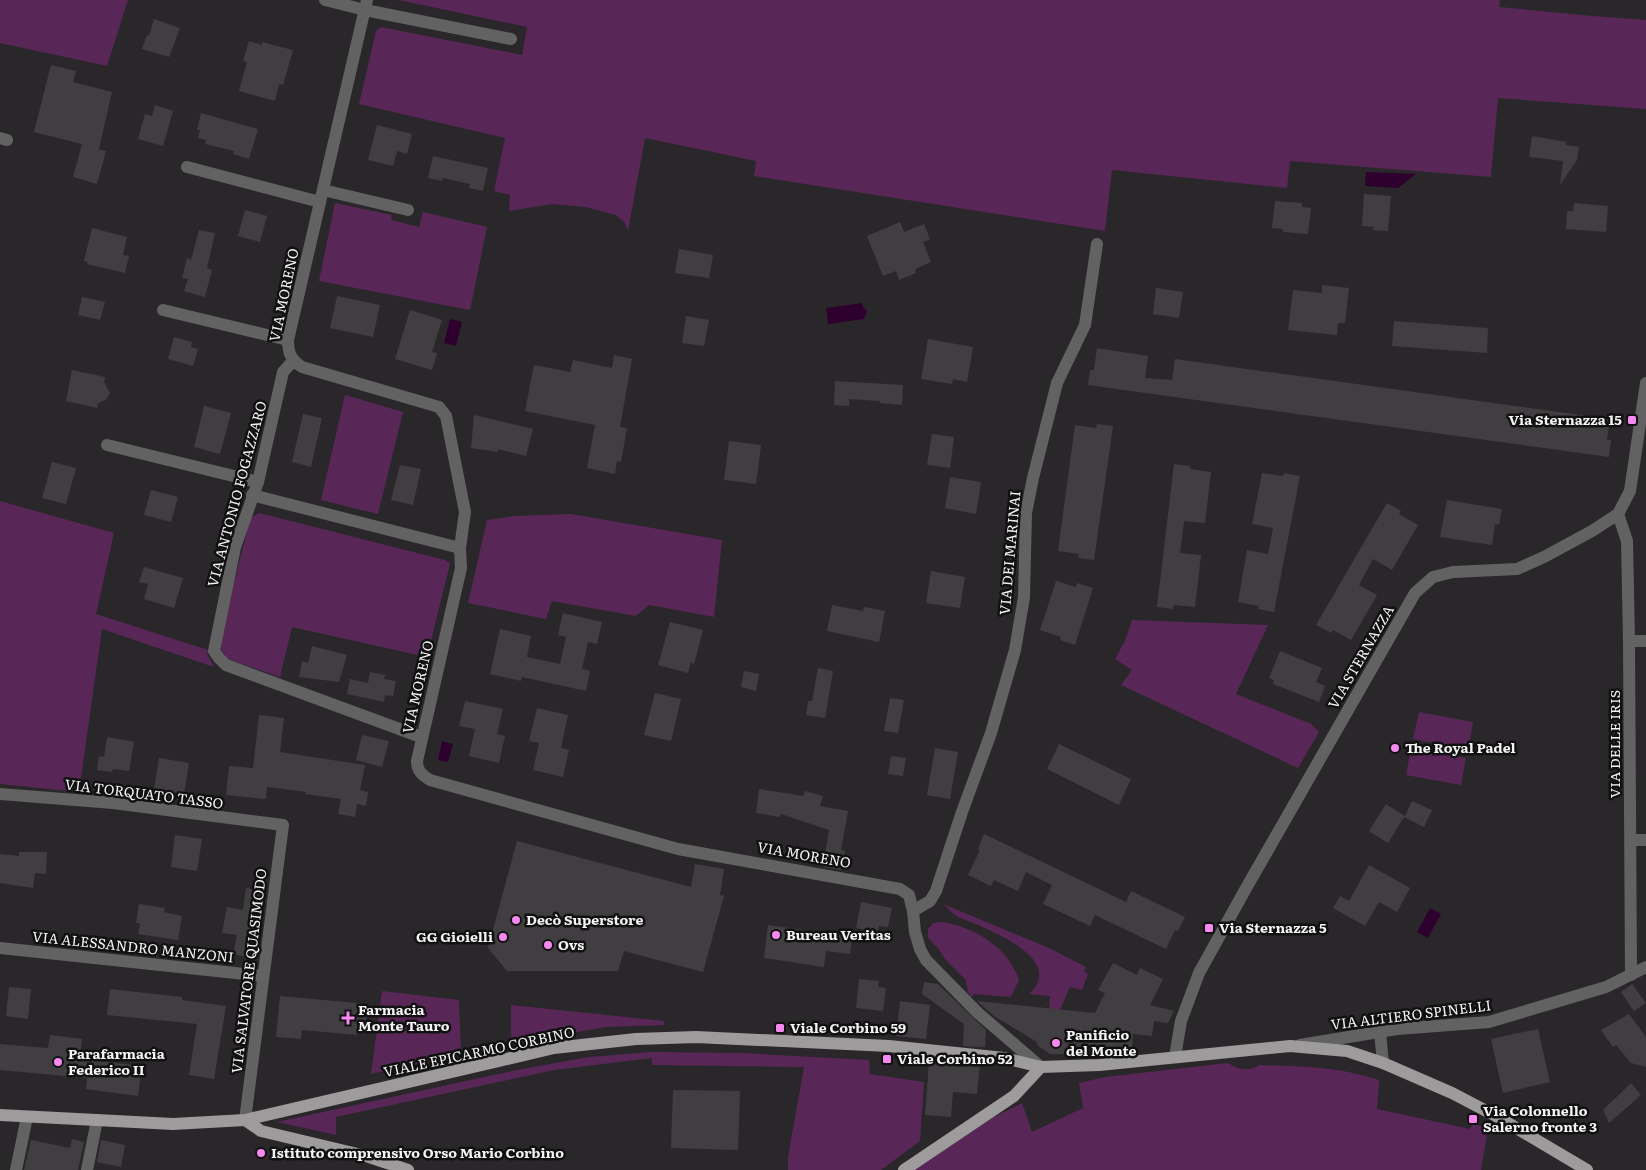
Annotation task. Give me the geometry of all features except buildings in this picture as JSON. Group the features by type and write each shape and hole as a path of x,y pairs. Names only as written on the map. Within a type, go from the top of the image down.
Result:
{"main road":[{"name":"VIALE EPICARMO CORBINO","path":"0,1115 173,1124 245,1120 554,1048 636,1039 696,1037 889,1046 1004,1058 1041,1067 1099,1065 1290,1046 1347,1051 1383,1063 1496,1116 1587,1170"},
{"path":"904,1170 1014,1096 1041,1067"},
{"path":"245,1120 261,1130 366,1156 408,1170"}],"street":[{"path":"325,0 366,5 511,40"},
{"name":"VIA MORENO","path":"366,5 288,340 288,351 293,361 302,367 439,407 446,416 465,512 460,548 461,568 422,737 417,766 421,774 430,780 678,849 900,888 909,896 915,932 920,949 926,960 978,1013 1041,1067"},
{"path":"187,167 321,196 408,210"},
{"name":"VIA DEI MARINAI","path":"913,911 930,901 936,891 991,733 1015,650 1024,597 1026,513 1033,478 1057,383 1085,325 1097,244"},
{"path":"163,310 288,340"},
{"name":"VIA ANTONIO FOGAZZARO","path":"293,361 283,372 258,482 235,548 214,650 226,664 422,737"},
{"name":"VIA STERNAZZA","path":"1175,1057 1181,1022 1199,973 1415,593 1433,577 1440,575 1453,572 1517,569 1592,531 1618,514 1630,491 1646,383"},
{"path":"108,445 258,482"},
{"path":"252,495 460,548"},
{"name":"VIA DELLE IRIS","path":"1618,514 1627,541 1631,975"},
{"path":"1629,641 1646,641"},
{"name":"VIA TORQUATO TASSO","path":"0,794 113,803 283,826"},
{"name":"VIA SALVATORE QUASIMODO","path":"245,1120 283,826"},
{"path":"1631,840 1646,840"},
{"name":"VIA ALESSANDRO MANZONI","path":"0,948 263,976"},
{"name":"VIA ALTIERO SPINELLI","path":"1290,1046 1380,1032 1490,1022 1606,987 1646,967"},
{"path":"1380,1032 1383,1063"},
{"path":"1004,1058 1008,1039"},
{"path":"16,1170 27,1117"},
{"path":"87,1170 97,1120"}],"shaded area":[{"path":"0,0 128,0 107,66 0,43"},
{"path":"399,0 1500,0 1499,7 1646,20 1646,109 1498,98 1491,177 1290,161 1287,188 1112,170 1105,231 754,176 756,161 645,138 628,231 625,223 616,215 586,207 552,204 509,211 510,195 494,191 505,138 359,104 376,31 381,27 522,55 527,27"},
{"path":"1366,172 1416,174 1398,188 1365,186"},
{"path":"335,203 392,215 391,220 419,227 423,212 487,227 470,310 319,281"},
{"path":"862,303 867,311 864,319 828,324 826,308"},
{"path":"450,319 462,322 456,346 444,343"},
{"path":"345,395 403,412 378,514 321,500"},
{"path":"0,501 114,533 96,614 208,650 207,654 214,667 102,629 79,792 0,784"},
{"path":"259,513 445,560 450,564 427,657 292,627 280,677 228,659 221,647 232,590 249,524 252,517"},
{"path":"571,514 722,540 714,617 649,605 636,616 552,601 546,619 468,603 487,520 516,516"},
{"path":"1132,620 1268,625 1236,694 1311,724 1319,732 1298,768 1121,685 1132,670 1115,659 1125,641"},
{"path":"1419,712 1473,722 1468,750 1413,739"},
{"path":"442,741 453,744 448,762 438,760"},
{"path":"1411,748 1466,758 1461,785 1406,775"},
{"path":"943,904 1049,948 1086,967 1084,971 1088,974 1082,990 1070,987 1060,1010 1049,1009 1050,996 1029,994 1038,981 1038,968 1030,956 1017,945 1001,936 958,917"},
{"path":"1430,908 1441,914 1428,938 1417,932"},
{"path":"943,922 978,934 999,949 1007,958 1019,980 1011,997 973,994 971,998 965,979 928,938 928,929 933,923"},
{"path":"382,991 459,1000 461,1054 371,1074"},
{"path":"511,1005 664,1021 664,1025 605,1027 511,1044"},
{"path":"652,1052 741,1053 869,1060 870,1074 924,1082 920,1141 881,1170 788,1170 788,1157 804,1067 652,1065 652,1058 554,1070 336,1117 336,1135 277,1122 517,1070 589,1057"},
{"path":"1228,1063 1244,1069 1251,1069 1260,1065 1320,1068 1350,1072 1379,1080 1377,1109 1470,1129 1473,1124 1488,1128 1481,1170 914,1170 994,1117 1022,1103 1032,1132 1083,1108 1079,1083 1105,1077"}],"place":[{"name":"Via Sternazza 15","path":"1632,420"},
{"name":"The Royal Padel","path":"1395,748"},
{"name":"Decò Superstore","path":"516,920"},
{"name":"Via Sternazza 5","path":"1209,928"},
{"name":"Bureau Veritas","path":"776,935"},
{"name":"GG Gioielli","path":"503,937"},
{"name":"Ovs","path":"548,945"},
{"name":"Farmacia Monte Tauro","path":"348,1018"},
{"name":"Viale Corbino 59","path":"780,1028"},
{"name":"Panificio del Monte","path":"1056,1043"},
{"name":"Viale Corbino 52","path":"887,1059"},
{"name":"Parafarmacia Federico II","path":"58,1062"},
{"name":"Via Colonnello Salerno fronte 3","path":"1473,1119"},
{"name":"Istituto comprensivo Orso Mario Corbino","path":"261,1153"}]}
